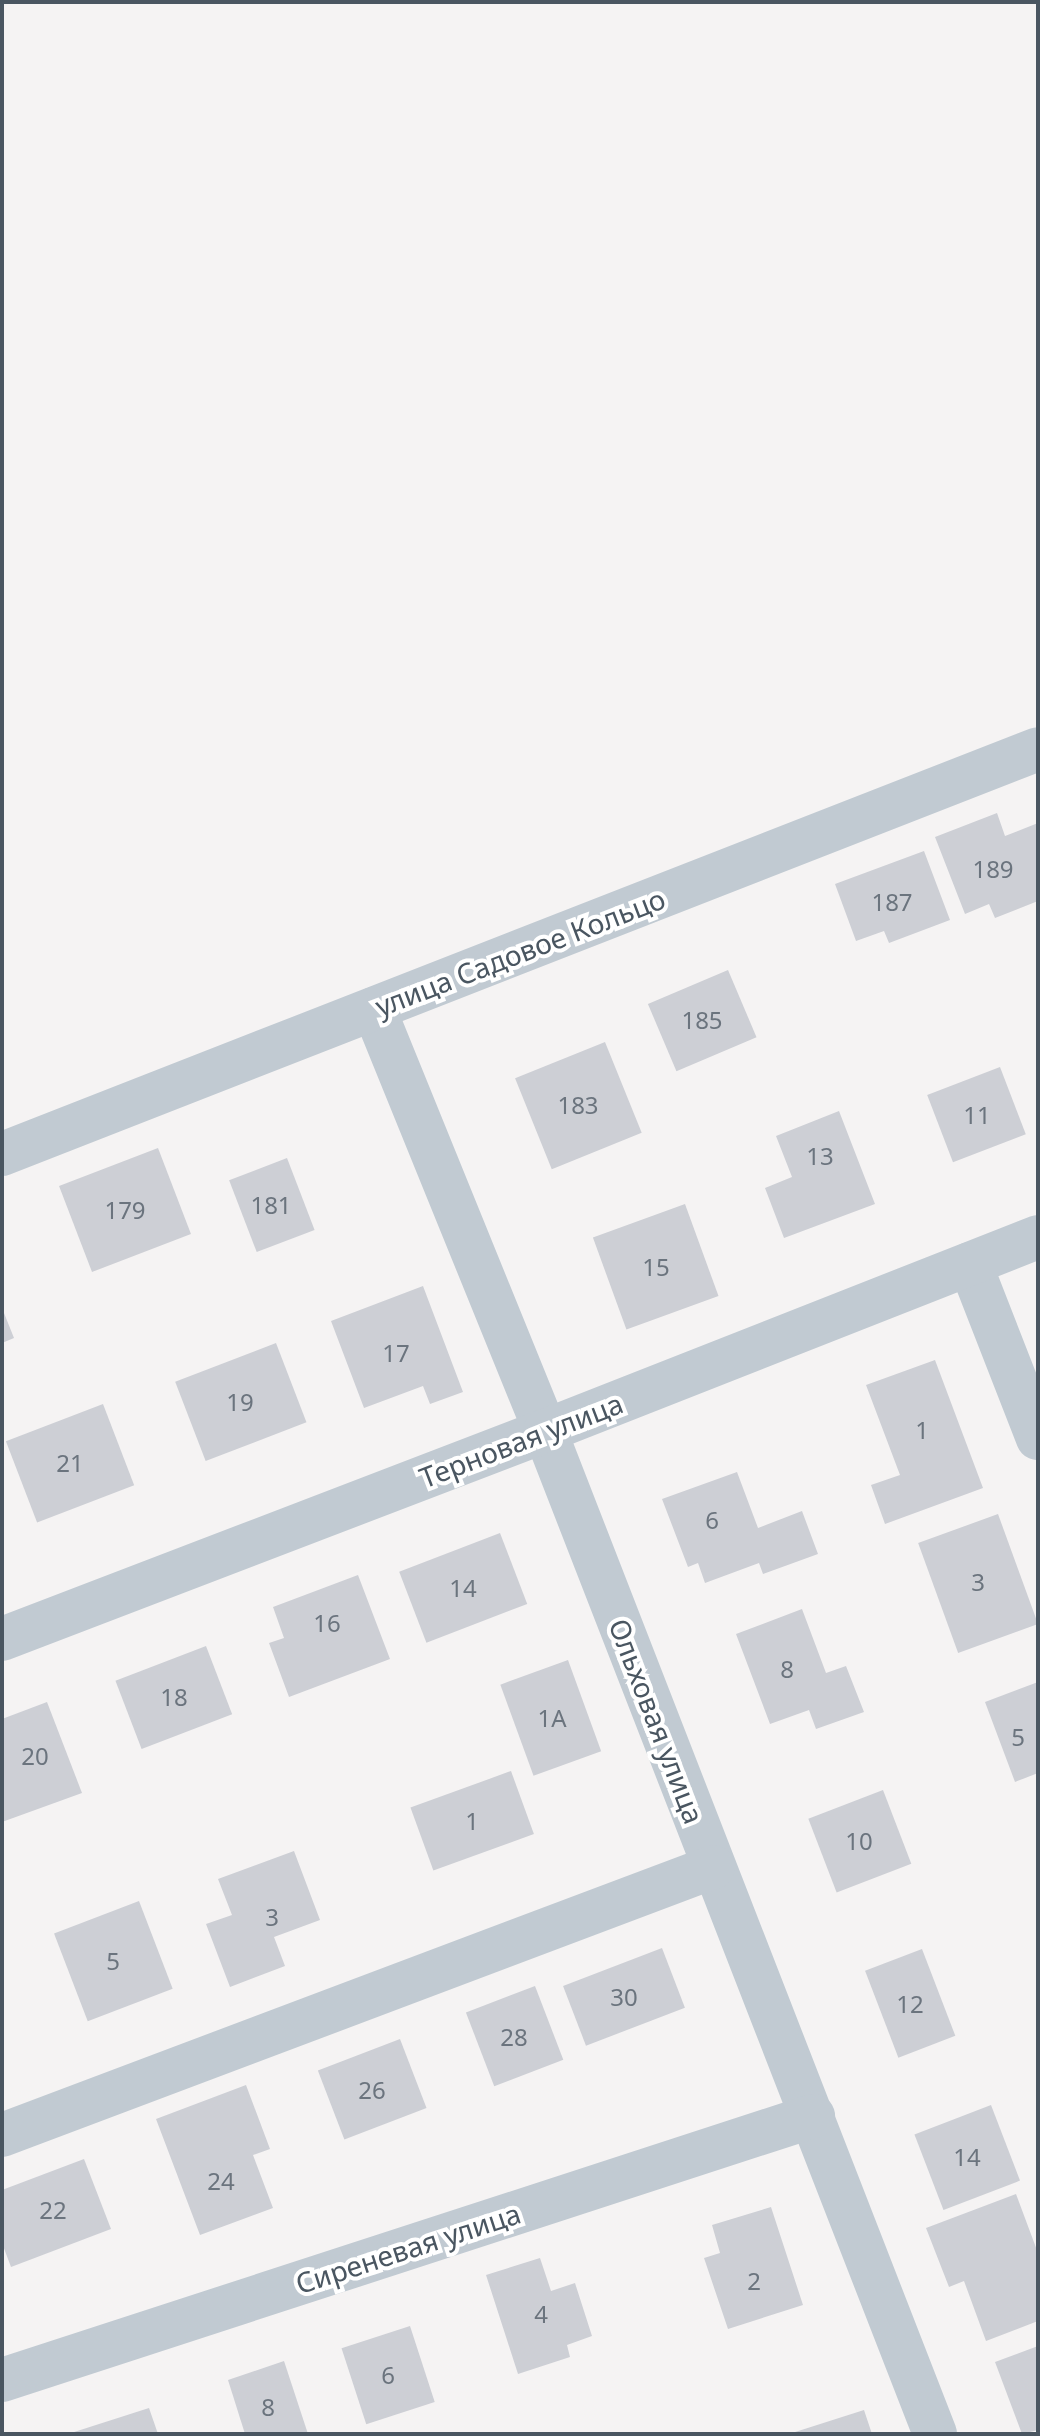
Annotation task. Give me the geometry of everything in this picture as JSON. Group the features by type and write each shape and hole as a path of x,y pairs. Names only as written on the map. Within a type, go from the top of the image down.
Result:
{"street":[{"name":"улица Садовое Кольцо","path":"2,1154 1038,749"},
{"name":"Ольховая улица","path":"374,1009 545,1431 935,2434"},
{"name":"Терновая улица","path":"2,1639 545,1431 1038,1237"},
{"path":"970,1264 1038,1438"},
{"path":"2,2135 713,1867"},
{"name":"Сиреневая улица","path":"2,2380 813,2116"}],"building":[{"path":"997,813 1005,836 1038,823 1038,901 995,918 989,904 965,914 935,837"},
{"path":"924,851 950,920 889,943 884,931 856,941 835,884"},
{"path":"728,970 757,1037 676,1071 648,1004"},
{"path":"605,1042 642,1133 552,1169 515,1078"},
{"path":"1000,1067 1026,1134 953,1162 927,1095"},
{"path":"839,1111 875,1204 784,1238 765,1188 792,1177 776,1136"},
{"path":"158,1148 191,1234 92,1272 59,1186"},
{"path":"287,1158 315,1230 257,1252 229,1180"},
{"path":"685,1204 719,1296 626,1330 593,1238"},
{"path":"423,1286 463,1392 430,1404 423,1386 364,1408 331,1321"},
{"path":"2,1308 14,1338 2,1343"},
{"path":"276,1343 306,1422 206,1461 175,1382"},
{"path":"935,1360 983,1488 885,1524 871,1485 900,1475 866,1385"},
{"path":"103,1404 134,1485 37,1522 6,1441"},
{"path":"737,1472 758,1528 802,1511 818,1554 763,1574 759,1563 705,1583 698,1563 688,1567 662,1499"},
{"path":"998,1514 1038,1624 958,1653 918,1543"},
{"path":"500,1533 527,1604 426,1643 399,1572"},
{"path":"358,1575 390,1659 289,1697 269,1643 284,1638 273,1607"},
{"path":"802,1609 826,1673 846,1666 864,1712 816,1729 809,1710 770,1724 736,1634"},
{"path":"206,1646 232,1714 142,1749 115,1681"},
{"path":"568,1660 601,1751 534,1776 500,1685"},
{"path":"1038,1682 1038,1773 1015,1782 985,1702"},
{"path":"47,1702 82,1793 2,1822 2,1719"},
{"path":"511,1771 534,1834 433,1871 410,1808"},
{"path":"883,1790 911,1864 837,1892 808,1819"},
{"path":"294,1851 320,1920 274,1937 285,1966 230,1987 206,1924 232,1915 218,1879"},
{"path":"139,1901 173,1989 88,2021 54,1934"},
{"path":"662,1948 685,2008 586,2046 563,1986"},
{"path":"922,1949 955,2036 898,2058 865,1971"},
{"path":"535,1986 563,2060 494,2086 466,2013"},
{"path":"400,2039 427,2108 344,2140 318,2071"},
{"path":"246,2085 270,2149 253,2155 273,2208 200,2235 156,2119"},
{"path":"991,2105 1020,2181 943,2210 914,2134"},
{"path":"84,2159 111,2229 11,2267 2,2243 2,2190"},
{"path":"1016,2194 1038,2253 1038,2321 986,2341 964,2281 949,2287 926,2228"},
{"path":"771,2207 803,2305 728,2329 704,2258 720,2253 712,2225"},
{"path":"540,2258 551,2291 575,2283 592,2336 567,2345 570,2357 518,2374 486,2275"},
{"path":"410,2326 435,2402 366,2424 342,2348"},
{"path":"1038,2346 1038,2430 1022,2434 995,2362"},
{"path":"284,2361 308,2434 245,2434 228,2380"},
{"path":"149,2408 158,2434 71,2434 71,2433"},
{"path":"864,2410 872,2434 792,2434 792,2433"}]}
